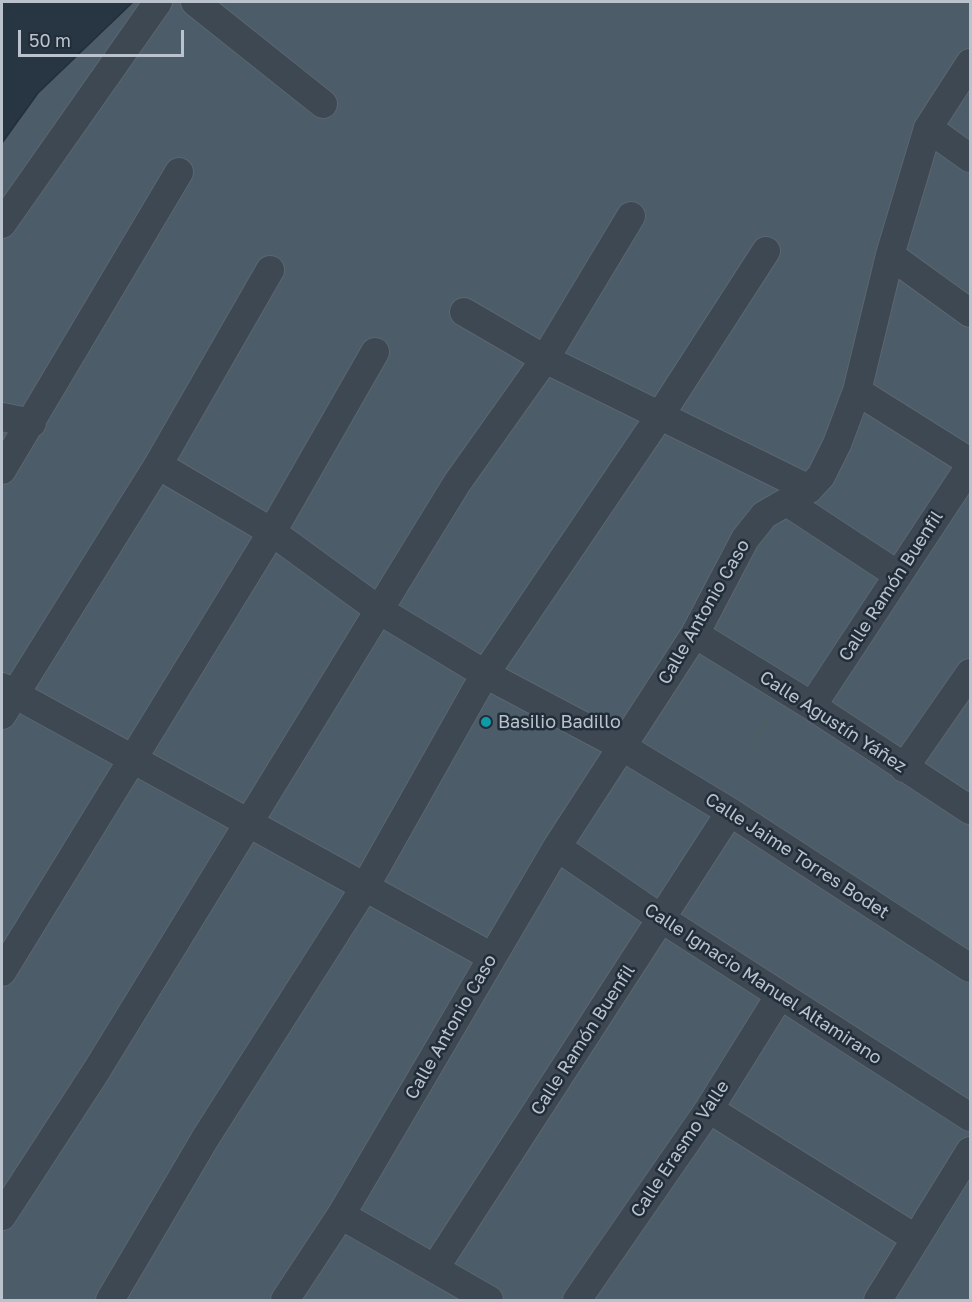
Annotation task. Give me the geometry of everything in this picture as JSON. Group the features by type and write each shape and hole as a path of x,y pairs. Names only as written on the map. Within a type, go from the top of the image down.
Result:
{"street":[{"path":"2,224 158,2"},
{"path":"195,2 322,104"},
{"name":"Calle Antonio Caso","path":"285,1300 341,1215 557,847 695,634 745,539 764,515 798,496 821,476 837,444 857,391 890,255 928,128 970,63"},
{"path":"928,128 970,158"},
{"path":"2,470 179,172"},
{"path":"2,1216 95,1073 457,483 545,359 632,216"},
{"path":"110,1300 206,1137 365,887 484,674 660,417 766,251"},
{"path":"890,255 970,313"},
{"path":"270,270 158,465 6,699 134,760 492,957"},
{"path":"464,312 545,359 660,417 798,496 898,575"},
{"path":"2,972 272,532 375,352"},
{"path":"857,391 970,464"},
{"path":"2,417 32,423"},
{"name":"Calle Ramón Buenfil","path":"812,706 970,464"},
{"name":"Calle Jaime Torres Bodet","path":"158,465 272,532 379,610 484,674 621,746 730,812 970,968"},
{"name":"Calle Agustín Yáñez","path":"695,634 812,706 970,810"},
{"path":"904,768 970,673"},
{"name":"Calle Ramón Buenfil","path":"435,1268 730,812"},
{"name":"Calle Ignacio Manuel Altamirano","path":"557,847 662,919 970,1117"},
{"name":"Calle Erasmo Valle","path":"577,1300 709,1108 780,995"},
{"path":"709,1108 915,1238"},
{"path":"878,1300 970,1151"},
{"path":"341,1215 489,1300"}],"path":[{"path":"750,745 786,691"}],"building":[{"name":"Basilio Badillo","path":"133,2 970,2 970,1300 2,1300 2,143 38,93"}],"place":[{"name":"Basilio Badillo","path":"486,722"}]}
